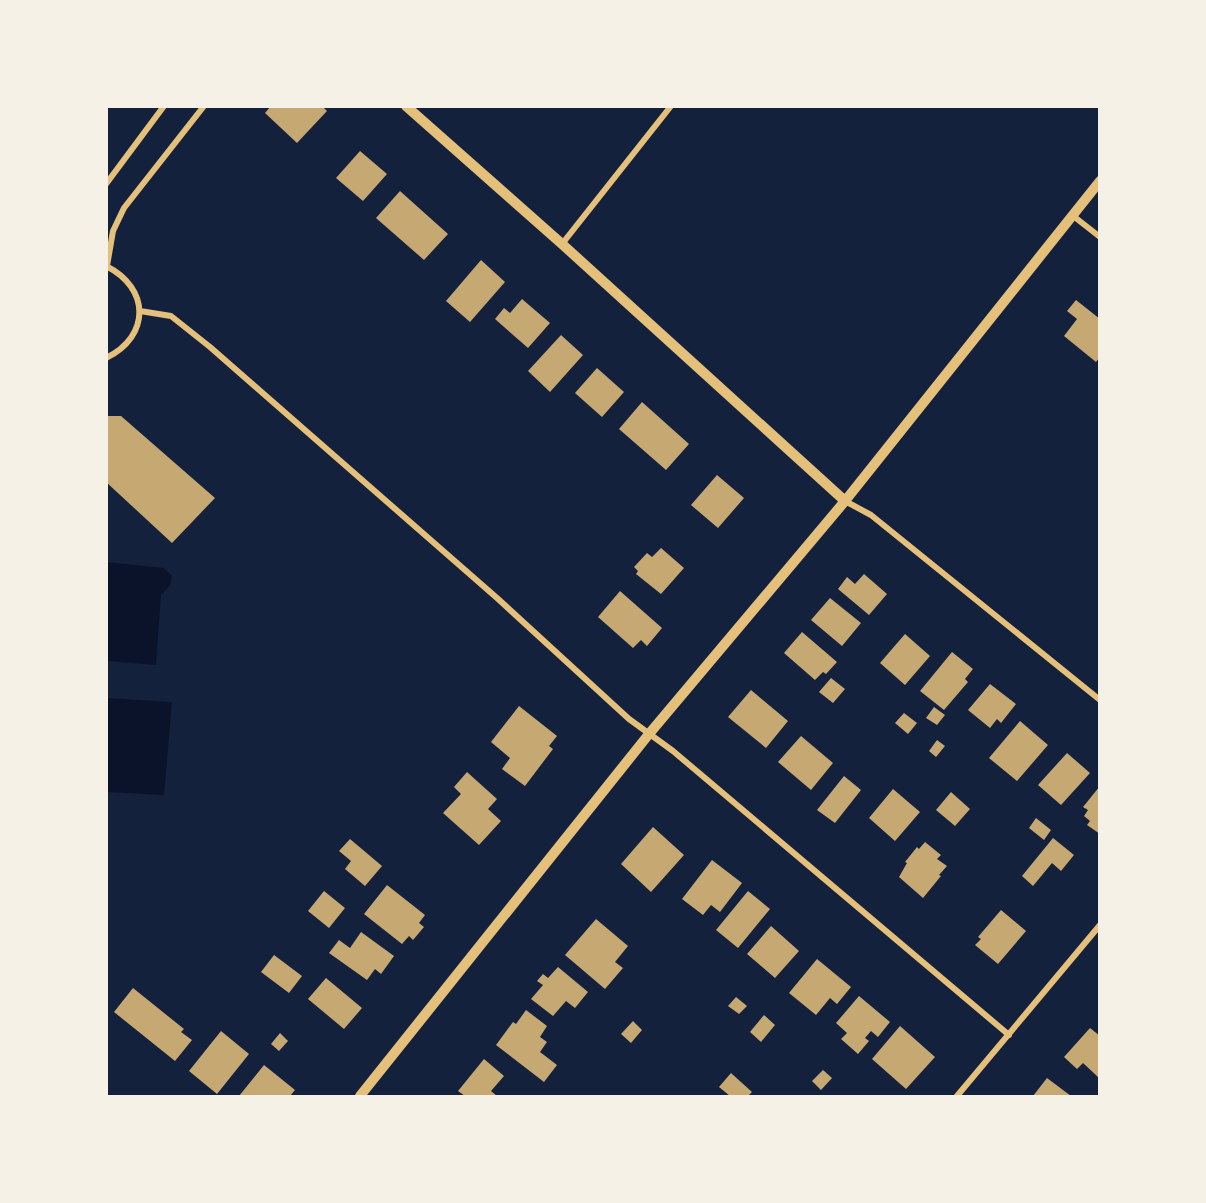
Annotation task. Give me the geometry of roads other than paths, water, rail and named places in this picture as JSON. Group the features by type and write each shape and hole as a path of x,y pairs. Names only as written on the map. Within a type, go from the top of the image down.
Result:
{"street":[{"path":"106,184 164,106"},
{"path":"106,358 119,352 130,341 137,327 140,311 137,297 130,284 120,273 107,266 113,231 124,208 204,106"},
{"path":"406,106 562,244 844,501 871,515 1100,700"},
{"path":"562,244 671,106"},
{"path":"360,1096 649,734 844,501 1100,181"},
{"path":"1072,215 1100,237"},
{"path":"140,311 171,316 210,347 497,598 629,719 673,751 1009,1035"},
{"path":"957,1096 1100,925"}],"water":[{"path":"106,562 164,568 172,576 170,586 161,595 156,665 107,661"},
{"path":"106,698 172,702 164,795 107,792"}]}
